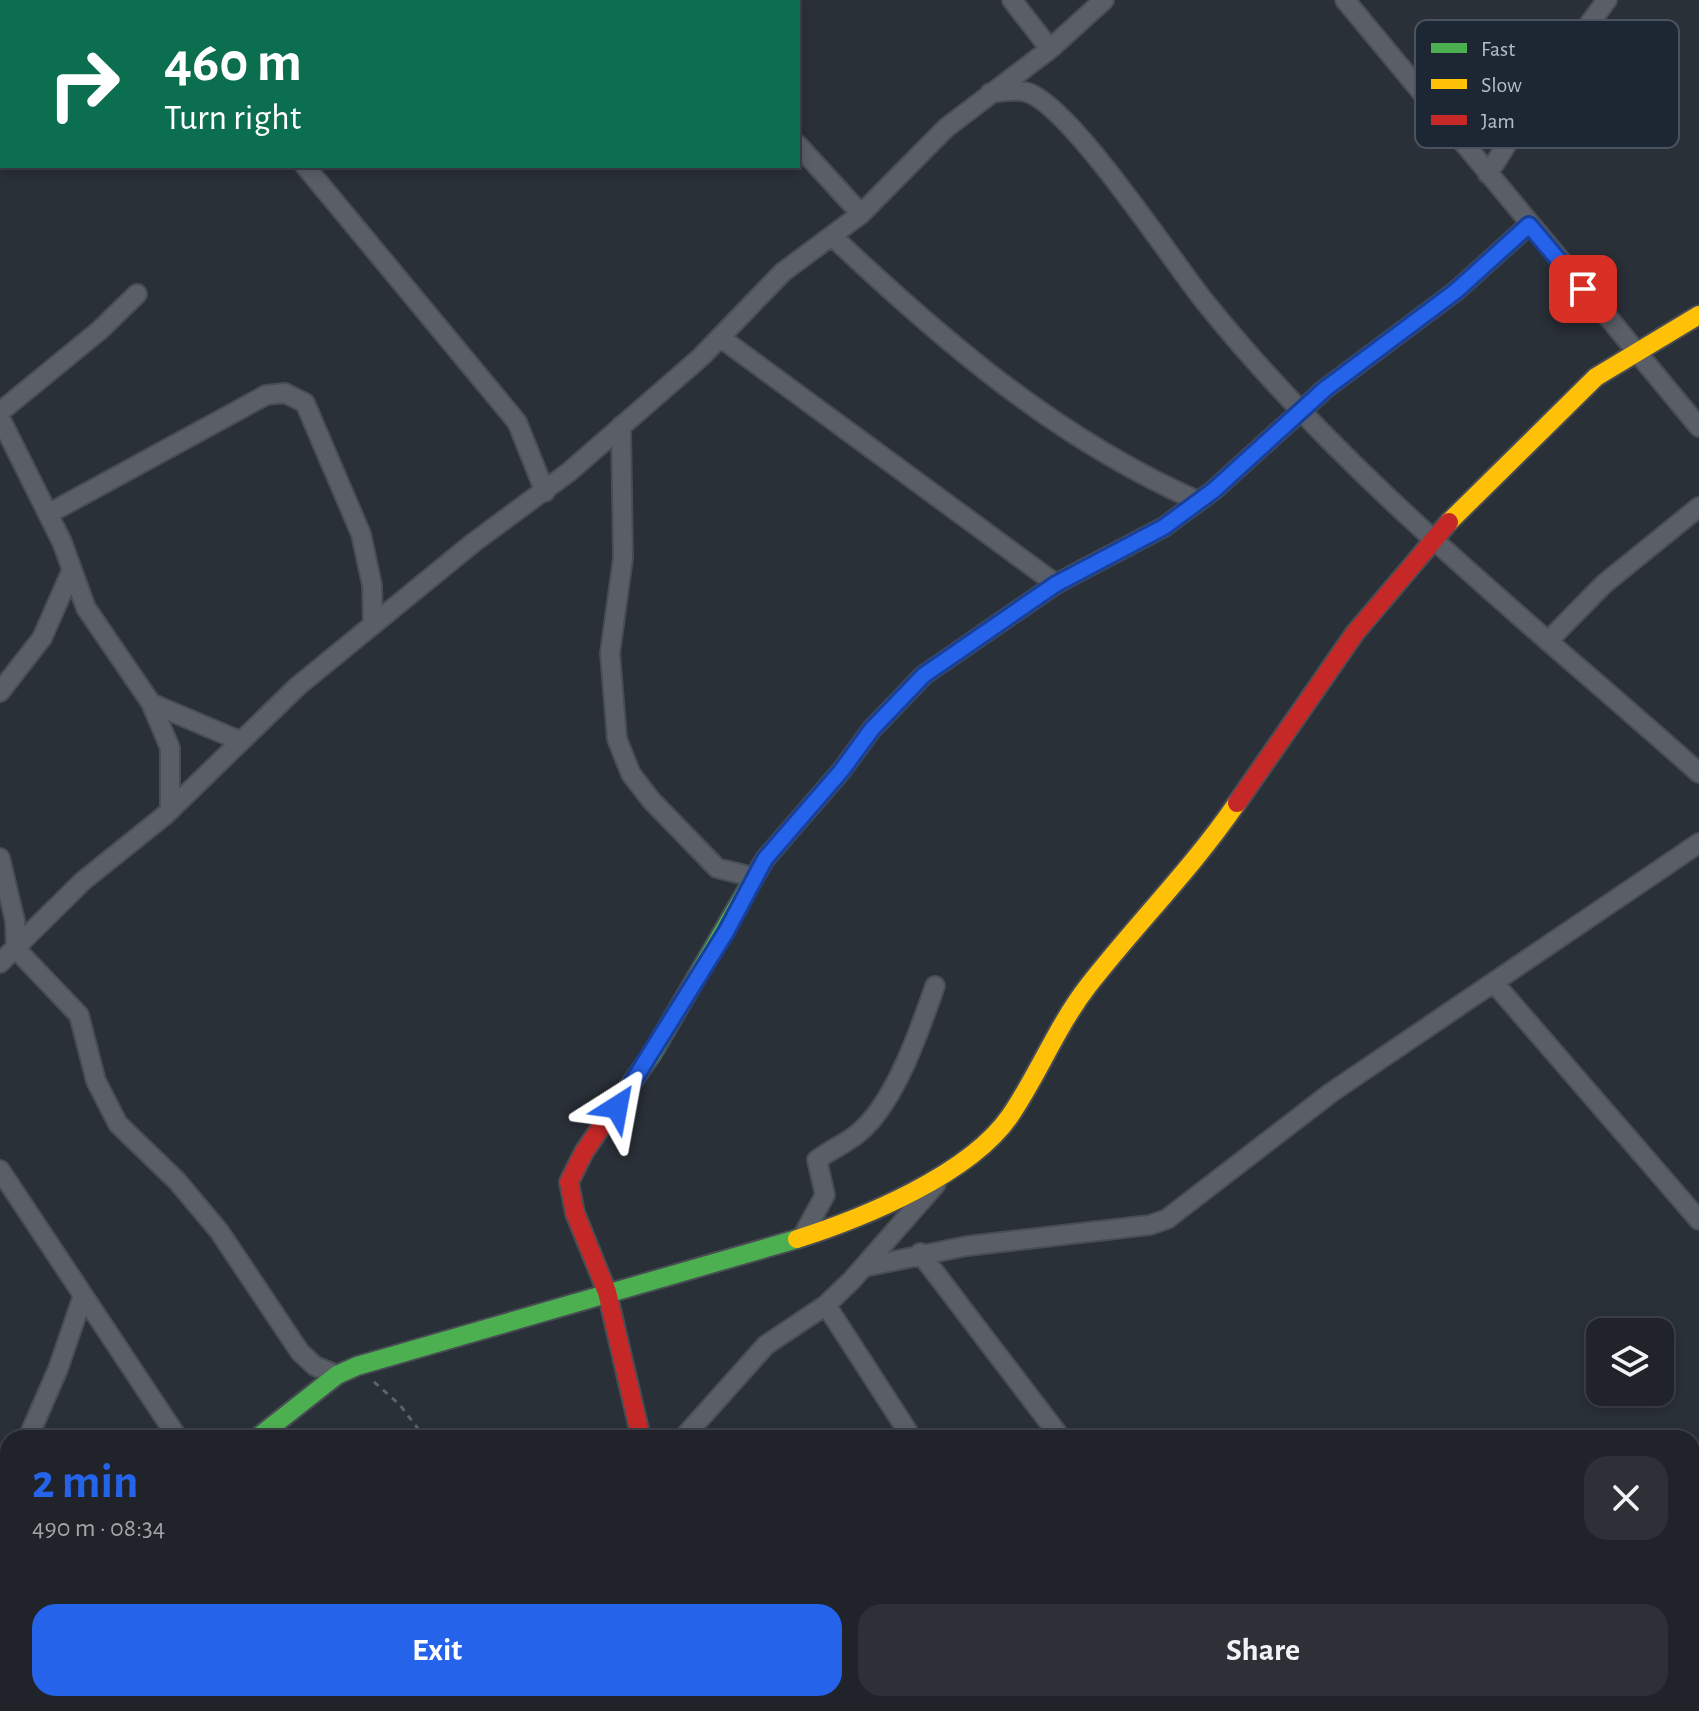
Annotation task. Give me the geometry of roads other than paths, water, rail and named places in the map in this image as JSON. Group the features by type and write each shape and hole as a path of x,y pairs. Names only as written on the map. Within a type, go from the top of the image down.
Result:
{"street":[{"path":"1012,0 1050,49"},
{"path":"0,963 83,881 170,809 238,740 473,543 545,492 721,338 783,272 861,214 929,143 1050,49 1104,0"},
{"path":"1345,0 1415,85"},
{"path":"1592,20 1607,0"},
{"path":"990,93 1026,92 1068,122 1205,302 1301,410 1432,538 1699,773"},
{"path":"800,147 861,214"},
{"path":"1467,148 1699,427"},
{"path":"1488,174 1504,148"},
{"path":"307,168 517,422 545,492"},
{"path":"639,1430 607,1292 569,1194 573,1169 652,1054 726,932 753,877 872,729 924,675 1056,584 1145,538 1198,501 1301,410 1456,291 1529,225"},
{"path":"832,236 961,354 1042,415 1144,476 1198,501"},
{"path":"137,294 100,330 0,415 48,514 86,608 151,703 170,748 170,809"},
{"path":"267,1430 337,1375 357,1366 607,1292 725,1262 802,1237 882,1210 951,1167 1008,1119 1086,988 1199,858 1355,633 1432,538 1596,377 1699,315"},
{"path":"721,338 1056,584"},
{"path":"48,514 266,395 285,393 305,403 361,534 372,585 373,625"},
{"path":"621,426 623,558 610,653 617,739 631,774 644,791 717,868 753,877"},
{"path":"1550,639 1604,584 1699,507"},
{"path":"0,692 42,638 72,570"},
{"path":"151,703 238,740"},
{"path":"864,1267 920,1253 1150,1225 1167,1219 1332,1092 1699,843"},
{"path":"0,858 15,921 16,949 79,1015 96,1081 118,1124 177,1181 219,1231 252,1276 285,1335 315,1366 337,1375"},
{"path":"1495,984 1699,1220"},
{"path":"802,1237 825,1195 817,1160 865,1128 883,1104 920,1029 935,986"},
{"path":"690,1430 766,1345 826,1305 864,1267 951,1167"},
{"path":"0,1170 173,1430"},
{"path":"920,1253 1055,1430"},
{"path":"31,1430 58,1369 83,1296"},
{"path":"826,1305 907,1430"}]}
